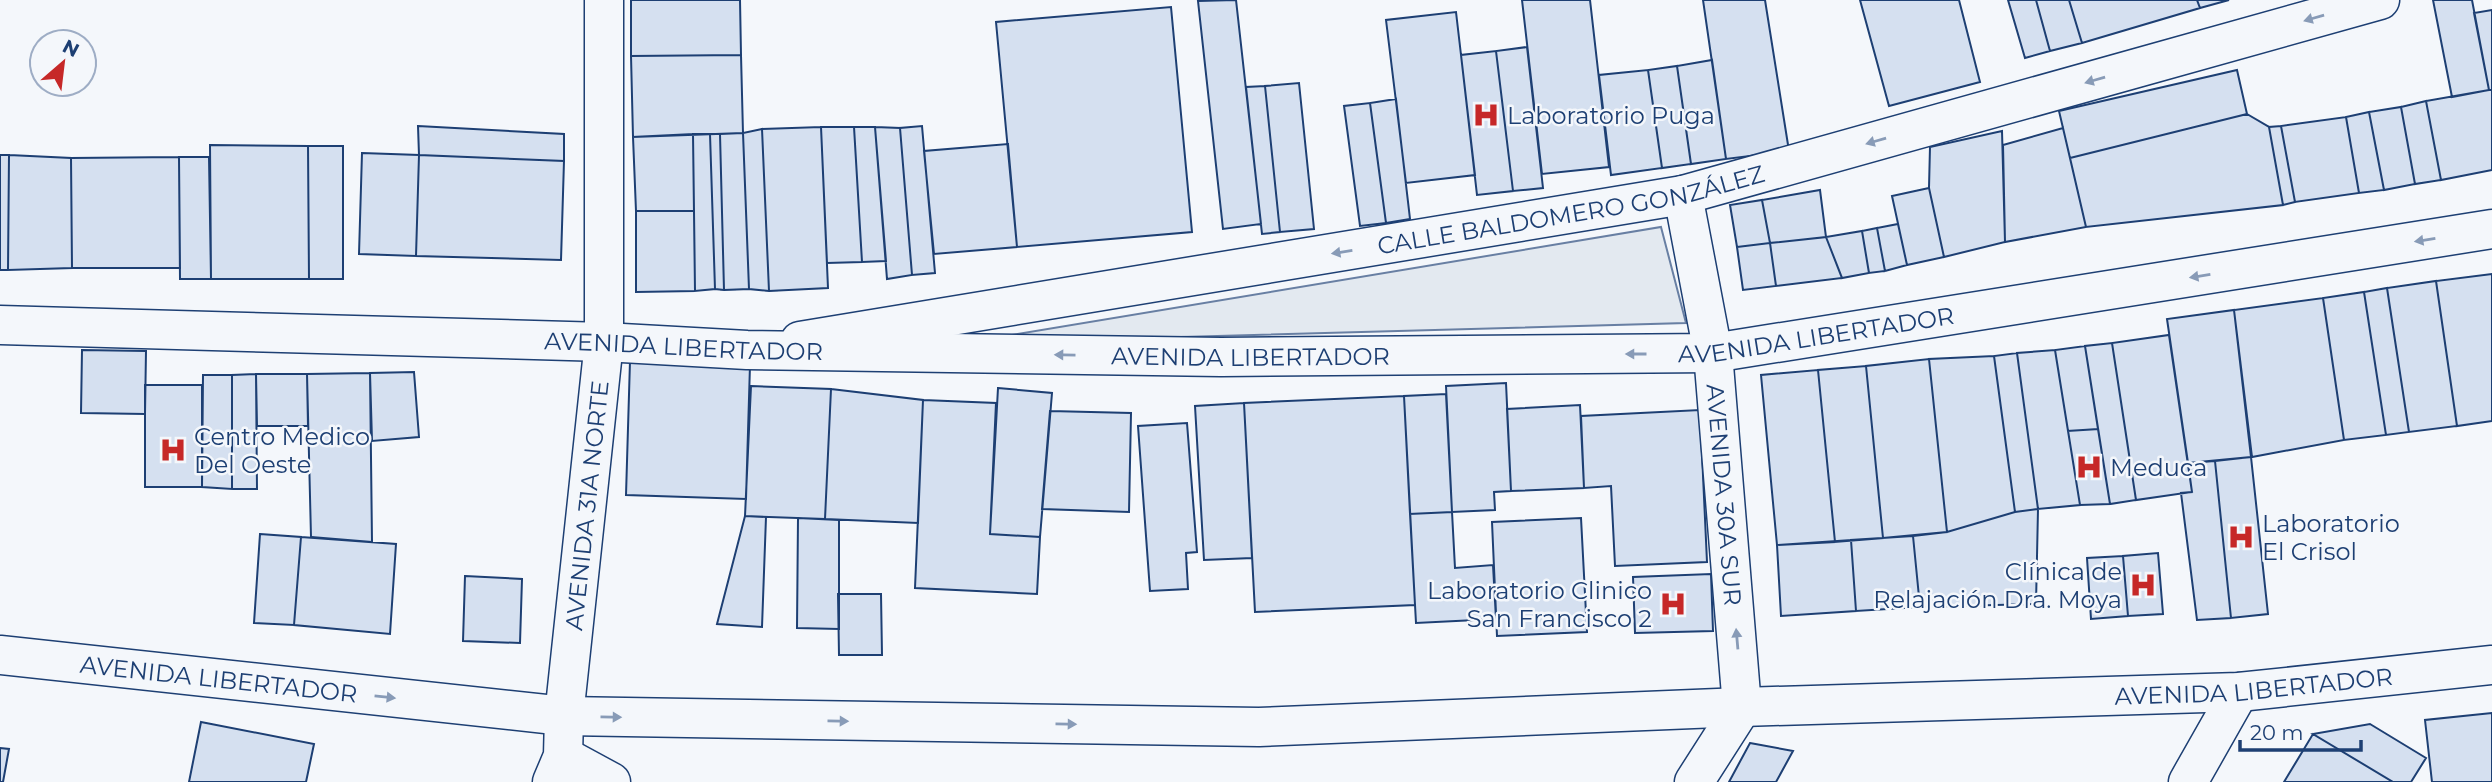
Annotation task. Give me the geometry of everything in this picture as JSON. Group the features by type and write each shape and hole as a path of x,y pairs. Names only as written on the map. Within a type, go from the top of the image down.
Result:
{"main road":[{"name":"AVENIDA 31A NORTE","path":"558,769 604,342 604,0"},
{"name":"CALLE BALDOMERO GONZÁLEZ","path":"747,350 1683,195 2380,0"},
{"name":"AVENIDA 30A SUR","path":"1683,195 1713,353 1742,707"},
{"name":"AVENIDA LIBERTADOR","path":"0,325 604,342 747,350 1221,357 1713,353 2492,229"},
{"name":"AVENIDA LIBERTADOR","path":"0,655 564,716 1259,727 1742,707 2239,692 2492,665"},
{"path":"2188,782 2239,692"},
{"path":"1694,782 1742,707"},
{"path":"558,769 611,782"}],"shaded area":[{"path":"1661,227 1686,323 964,343"}],"building":[{"path":"631,0 740,0 741,55 631,56"},
{"path":"1236,0 1261,224 1223,229 1198,1"},
{"path":"1522,0 1590,0 1609,167 1542,174"},
{"path":"1703,0 1765,0 1789,151 1726,159"},
{"path":"1860,0 1959,0 1980,82 1889,106"},
{"path":"2008,0 2036,0 2050,51 2025,58"},
{"path":"2036,0 2069,0 2082,43 2050,51"},
{"path":"2069,0 2197,0 2200,8 2082,43"},
{"path":"2197,0 2229,0 2200,8"},
{"path":"2433,0 2472,0 2489,90 2452,97"},
{"path":"1171,7 1192,232 1017,247 996,22"},
{"path":"2492,10 2492,90 2489,90 2474,13"},
{"path":"1456,12 1475,175 1406,183 1386,20"},
{"path":"1527,47 1543,188 1513,191 1496,51"},
{"name":"Laboratorio Puga","path":"1496,51 1513,191 1477,195 1461,55"},
{"path":"741,55 743,133 633,137 631,56"},
{"path":"1712,60 1726,159 1691,164 1677,66"},
{"path":"1677,66 1691,164 1662,168 1648,70"},
{"path":"1648,70 1662,168 1611,175 1599,75"},
{"path":"2237,70 2247,114 2070,158 2059,111"},
{"path":"1299,83 1314,229 1280,232 1265,86"},
{"path":"1265,86 1280,232 1262,234 1246,87"},
{"path":"2492,90 2492,170 2441,180 2426,101"},
{"path":"1396,99 1410,219 1386,223 1370,103"},
{"path":"2426,101 2441,180 2415,184 2401,107"},
{"path":"1370,103 1386,223 1360,226 1344,106"},
{"path":"2401,107 2415,184 2384,190 2369,112"},
{"path":"2369,112 2384,190 2359,193 2346,117"},
{"path":"2247,114 2269,127 2283,205 2086,227 2070,158"},
{"path":"2346,117 2359,193 2295,202 2281,126"},
{"path":"418,126 564,134 564,161 419,155"},
{"path":"922,126 935,273 912,275 900,128"},
{"path":"2281,126 2295,202 2283,205 2269,127"},
{"path":"821,127 854,127 862,262 827,263"},
{"path":"821,127 828,288 769,291 762,129"},
{"path":"854,127 875,127 886,261 862,262"},
{"path":"875,127 900,128 912,275 887,279"},
{"path":"2063,128 2086,227 2005,242 2003,145"},
{"path":"762,129 769,291 749,289 743,133"},
{"path":"2002,131 2005,242 1944,257 1929,188 1930,147"},
{"path":"743,133 749,289 724,290 720,134"},
{"path":"693,134 710,134 715,289 695,291"},
{"path":"693,134 694,211 636,211 633,137"},
{"path":"710,134 720,134 724,290 715,289"},
{"path":"1008,144 1017,247 934,254 924,151"},
{"path":"210,145 308,146 309,279 211,279"},
{"path":"308,146 343,146 343,279 309,279"},
{"path":"362,153 419,155 416,256 359,254"},
{"path":"0,155 9,155 8,270 0,270"},
{"path":"9,155 71,158 72,268 8,270"},
{"path":"419,155 564,161 561,260 416,256"},
{"path":"179,157 209,157 211,279 180,279"},
{"path":"179,157 180,268 72,268 71,158"},
{"path":"1929,188 1944,257 1907,265 1892,196"},
{"path":"1820,190 1826,237 1770,243 1762,200"},
{"path":"1762,200 1770,243 1737,247 1730,205"},
{"path":"636,211 694,211 695,291 636,292"},
{"path":"1898,224 1907,265 1885,271 1877,228"},
{"path":"1877,228 1885,271 1869,273 1862,231"},
{"path":"1862,231 1869,273 1842,278 1826,237"},
{"path":"1826,237 1842,278 1776,286 1770,243"},
{"path":"1770,243 1776,286 1743,290 1737,247"},
{"path":"2492,274 2492,421 2457,426 2436,281"},
{"path":"2436,281 2457,426 2409,432 2387,288"},
{"path":"2387,288 2409,432 2386,435 2364,292"},
{"path":"2364,292 2386,435 2344,440 2323,298"},
{"path":"2323,298 2344,440 2252,457 2234,310"},
{"path":"2234,310 2251,457 2188,463 2167,319"},
{"path":"2169,335 2192,492 2136,500 2112,343"},
{"path":"2112,343 2136,500 2110,504 2085,346"},
{"path":"2085,346 2098,429 2068,431 2055,350"},
{"path":"82,350 146,351 145,414 81,413"},
{"path":"2055,350 2080,505 2038,509 2017,353"},
{"path":"2017,353 2038,509 2015,512 1994,356"},
{"path":"1994,356 2015,512 1947,532 1929,359"},
{"path":"1929,359 1947,532 1883,538 1866,366"},
{"path":"630,361 750,365 746,499 626,495"},
{"path":"1866,366 1883,538 1835,542 1818,370"},
{"path":"1818,370 1835,542 1777,545 1761,375"},
{"path":"414,372 419,437 372,441 370,373"},
{"path":"370,373 372,542 311,537 307,374"},
{"path":"256,374 307,374 308,426 257,426"},
{"path":"256,374 257,489 232,489 232,375"},
{"path":"203,375 232,375 232,489 202,487"},
{"path":"1506,383 1511,491 1494,492 1495,510 1452,512 1446,386"},
{"name":"Centro Medico Del Oeste","path":"145,385 202,385 202,487 145,487"},
{"path":"751,386 831,389 825,519 745,516"},
{"path":"998,388 1052,393 1040,537 990,534"},
{"path":"831,389 923,400 918,523 825,519"},
{"path":"1446,394 1452,512 1410,514 1404,396"},
{"path":"1404,396 1415,605 1255,612 1244,403"},
{"path":"923,400 996,403 990,534 1040,537 1037,594 915,588"},
{"path":"1244,403 1252,558 1204,560 1195,406"},
{"path":"1580,405 1584,488 1511,491 1507,409"},
{"path":"1700,410 1707,562 1615,566 1611,486 1584,488 1581,416"},
{"path":"1050,411 1131,413 1129,512 1042,509"},
{"path":"1187,423 1197,552 1186,553 1188,589 1150,591 1138,426"},
{"name":"Meduca","path":"2098,429 2110,504 2080,505 2068,431"},
{"name":"Laboratorio El Crisol","path":"2251,457 2268,614 2231,618 2215,461"},
{"path":"2215,461 2231,618 2197,620 2181,493 2192,492 2188,463"},
{"path":"2038,509 2036,604 1920,607 1913,536 1947,532 2015,512"},
{"path":"1452,512 1455,568 1493,565 1496,619 1416,623 1410,514"},
{"path":"745,516 766,517 762,627 717,624"},
{"path":"798,518 839,520 839,629 797,628"},
{"path":"1581,518 1587,632 1497,636 1492,522"},
{"path":"260,534 301,537 294,625 254,623"},
{"path":"1913,536 1920,607 1856,611 1851,540"},
{"path":"301,537 396,544 390,634 294,625"},
{"path":"1851,540 1856,611 1781,616 1777,545"},
{"name":"Clínica de Relajación Dra. Moya","path":"2158,553 2163,614 2128,616 2123,556"},
{"path":"2123,556 2128,616 2091,619 2087,558"},
{"name":"Laboratorio Clinico San Francisco 2","path":"1711,574 1713,631 1635,633 1633,577"},
{"path":"465,576 522,579 520,643 463,641"},
{"path":"838,594 881,594 882,655 839,655"},
{"path":"2492,713 2492,782 2432,782 2425,720"},
{"path":"201,722 314,744 306,782 189,782"},
{"path":"2370,724 2426,758 2411,782 2393,782 2313,734"},
{"path":"2313,734 2393,782 2284,782"},
{"path":"1750,743 1793,751 1776,782 1729,782"},
{"path":"0,748 9,749 3,782 0,782"}],"place":[{"name":"Laboratorio Puga","path":"1486,115"},
{"name":"Centro Medico Del Oeste","path":"173,450"},
{"name":"Meduca","path":"2089,467"},
{"name":"Laboratorio El Crisol","path":"2241,537"},
{"name":"Clínica de Relajación Dra. Moya","path":"2143,585"},
{"name":"Laboratorio Clinico San Francisco 2","path":"1673,604"}]}
